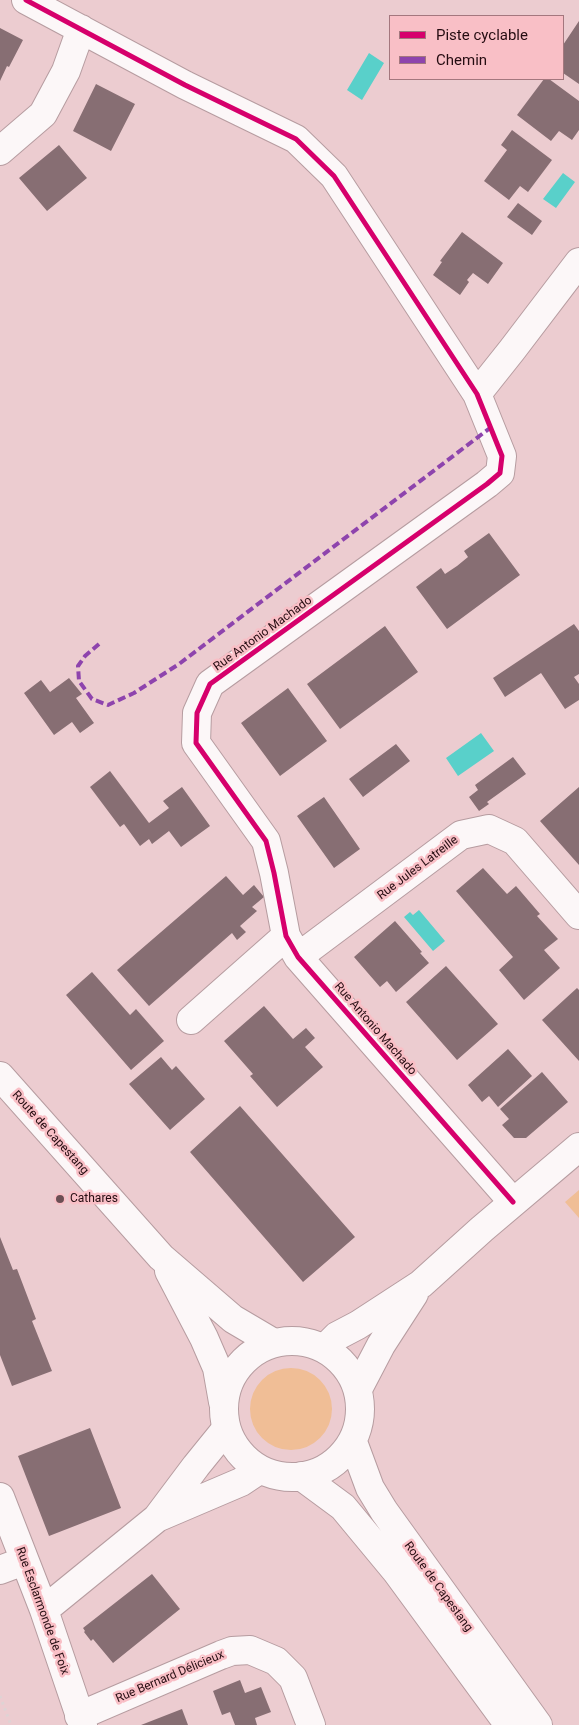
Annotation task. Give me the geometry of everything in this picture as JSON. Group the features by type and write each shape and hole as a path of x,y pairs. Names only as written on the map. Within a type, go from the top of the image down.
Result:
{"street":[{"name":"Rue Antonio Machado","path":"26,0 185,85 296,139 334,176 477,394 502,456 500,473 210,684 197,713 196,743 266,841 292,946 513,1202"},
{"path":"0,151 43,114 66,70 80,29"},
{"path":"477,394 579,262"},
{"name":"Rue Jules Latreille","path":"191,1020 292,946 461,835 489,829 515,841 579,915"},
{"name":"Route de Capestang","path":"0,1077 161,1257 233,1319 272,1342"},
{"path":"325,1348 337,1336 358,1325 421,1284 513,1202 579,1147"},
{"name":"Route de Capestang","path":"161,1257 204,1338 216,1368 223,1402"},
{"path":"358,1389 381,1346 421,1284"},
{"path":"299,1340 325,1348 346,1365 358,1389 361,1416 353,1442 336,1462 312,1475 285,1478 259,1470 239,1452 226,1429 223,1402 232,1376 248,1355 272,1342 299,1340"},
{"path":"44,1610 157,1518 226,1429"},
{"name":"Route de Capestang","path":"353,1442 370,1488 384,1511 538,1725"},
{"path":"157,1518 241,1482 259,1470"},
{"name":"Route de Capestang","path":"302,1476 343,1506 396,1571 509,1725"},
{"name":"Rue Esclarmonde de Foix","path":"0,1496 12,1566 44,1610 81,1720"},
{"name":"Rue Bernard Délicieux","path":"81,1720 221,1655 232,1651 250,1650 276,1661 292,1678 311,1725"}],"path":[{"path":"0,1696 11,1725"}],"shaded area":[{"path":"579,1190 579,1218 565,1202"},
{"path":"291,1368 307,1371 320,1380 329,1393 332,1409 329,1425 320,1438 307,1447 291,1450 275,1447 262,1438 253,1425 250,1409 253,1393 262,1380 275,1371"}],"water":[{"path":"369,53 384,63 362,100 347,90"},
{"path":"563,173 575,182 556,208 543,199"},
{"path":"481,733 494,751 458,776 446,758"},
{"path":"419,910 445,941 433,951 404,917 410,912 413,915"}],"building":[{"path":"579,21 579,84 564,74 564,44"},
{"path":"0,28 23,40 0,81"},
{"path":"543,80 550,80 579,101 579,130 572,140 559,131 551,141 517,115"},
{"path":"96,84 135,104 111,151 73,131"},
{"path":"512,130 552,160 528,192 520,186 509,200 484,181 507,150 501,145"},
{"path":"59,145 87,178 47,211 19,178"},
{"path":"518,203 542,221 532,235 507,217"},
{"path":"462,232 503,263 488,284 473,273 467,280 469,282 460,295 433,275 442,262 440,261"},
{"path":"489,533 520,575 447,629 416,587 441,568 445,574 457,566 468,557 464,551"},
{"path":"574,624 579,631 579,674 574,677 579,684 579,700 565,709 541,673 505,697 493,678"},
{"path":"385,626 418,672 340,729 307,684"},
{"path":"69,678 82,694 76,698 94,723 80,733 72,722 54,735 24,693 41,680 50,692"},
{"path":"288,688 327,741 280,776 241,723"},
{"path":"396,744 410,761 363,797 349,779"},
{"path":"513,757 526,774 487,802 489,804 479,811 469,797 478,790 475,785"},
{"path":"110,771 149,823 169,808 163,801 182,787 210,826 181,847 169,831 152,844 149,839 140,846 124,824 120,827 90,787"},
{"path":"579,787 579,865 540,821"},
{"path":"324,797 360,849 334,868 297,816"},
{"path":"483,868 507,894 516,886 540,914 537,916 558,939 544,950 560,968 524,1000 499,970 513,957 456,891"},
{"path":"226,876 243,895 254,885 264,897 252,907 257,911 240,926 246,932 237,940 232,933 149,1006 117,970"},
{"path":"395,921 429,963 396,992 387,981 380,987 354,957"},
{"path":"446,966 498,1024 457,1060 406,1002"},
{"path":"92,972 130,1015 136,1009 164,1041 131,1070 66,995"},
{"path":"577,988 579,990 579,1061 542,1020"},
{"path":"264,1006 293,1039 306,1028 315,1038 305,1047 323,1067 277,1107 250,1076 253,1074 224,1041"},
{"path":"508,1049 532,1076 498,1107 489,1096 482,1102 468,1085"},
{"path":"161,1057 172,1070 176,1066 205,1099 170,1130 129,1084"},
{"path":"542,1072 568,1102 526,1138 514,1138 502,1125 509,1119 500,1109"},
{"path":"240,1106 355,1237 303,1282 190,1152"},
{"path":"0,1237 13,1270 17,1269 36,1319 32,1321 52,1371 12,1386 0,1355"},
{"path":"90,1428 121,1508 49,1536 18,1456"},
{"path":"152,1574 180,1609 113,1663 93,1639 91,1641 83,1628"},
{"path":"240,1680 245,1693 261,1687 271,1712 255,1718 257,1725 235,1725 230,1712 222,1715 213,1691"},
{"path":"182,1709 188,1725 141,1725"}],"marked path":[{"path":"99,644 85,656 78,666 79,681 92,699 108,705 134,693 179,664 490,428"}],"cycle path":[{"path":"26,0 185,85 296,139 334,176 477,394 502,456 500,473 210,684 197,713 196,743 266,841 286,936 298,957 513,1202"}],"place":[{"name":"Cathares","path":"60,1199"}]}
